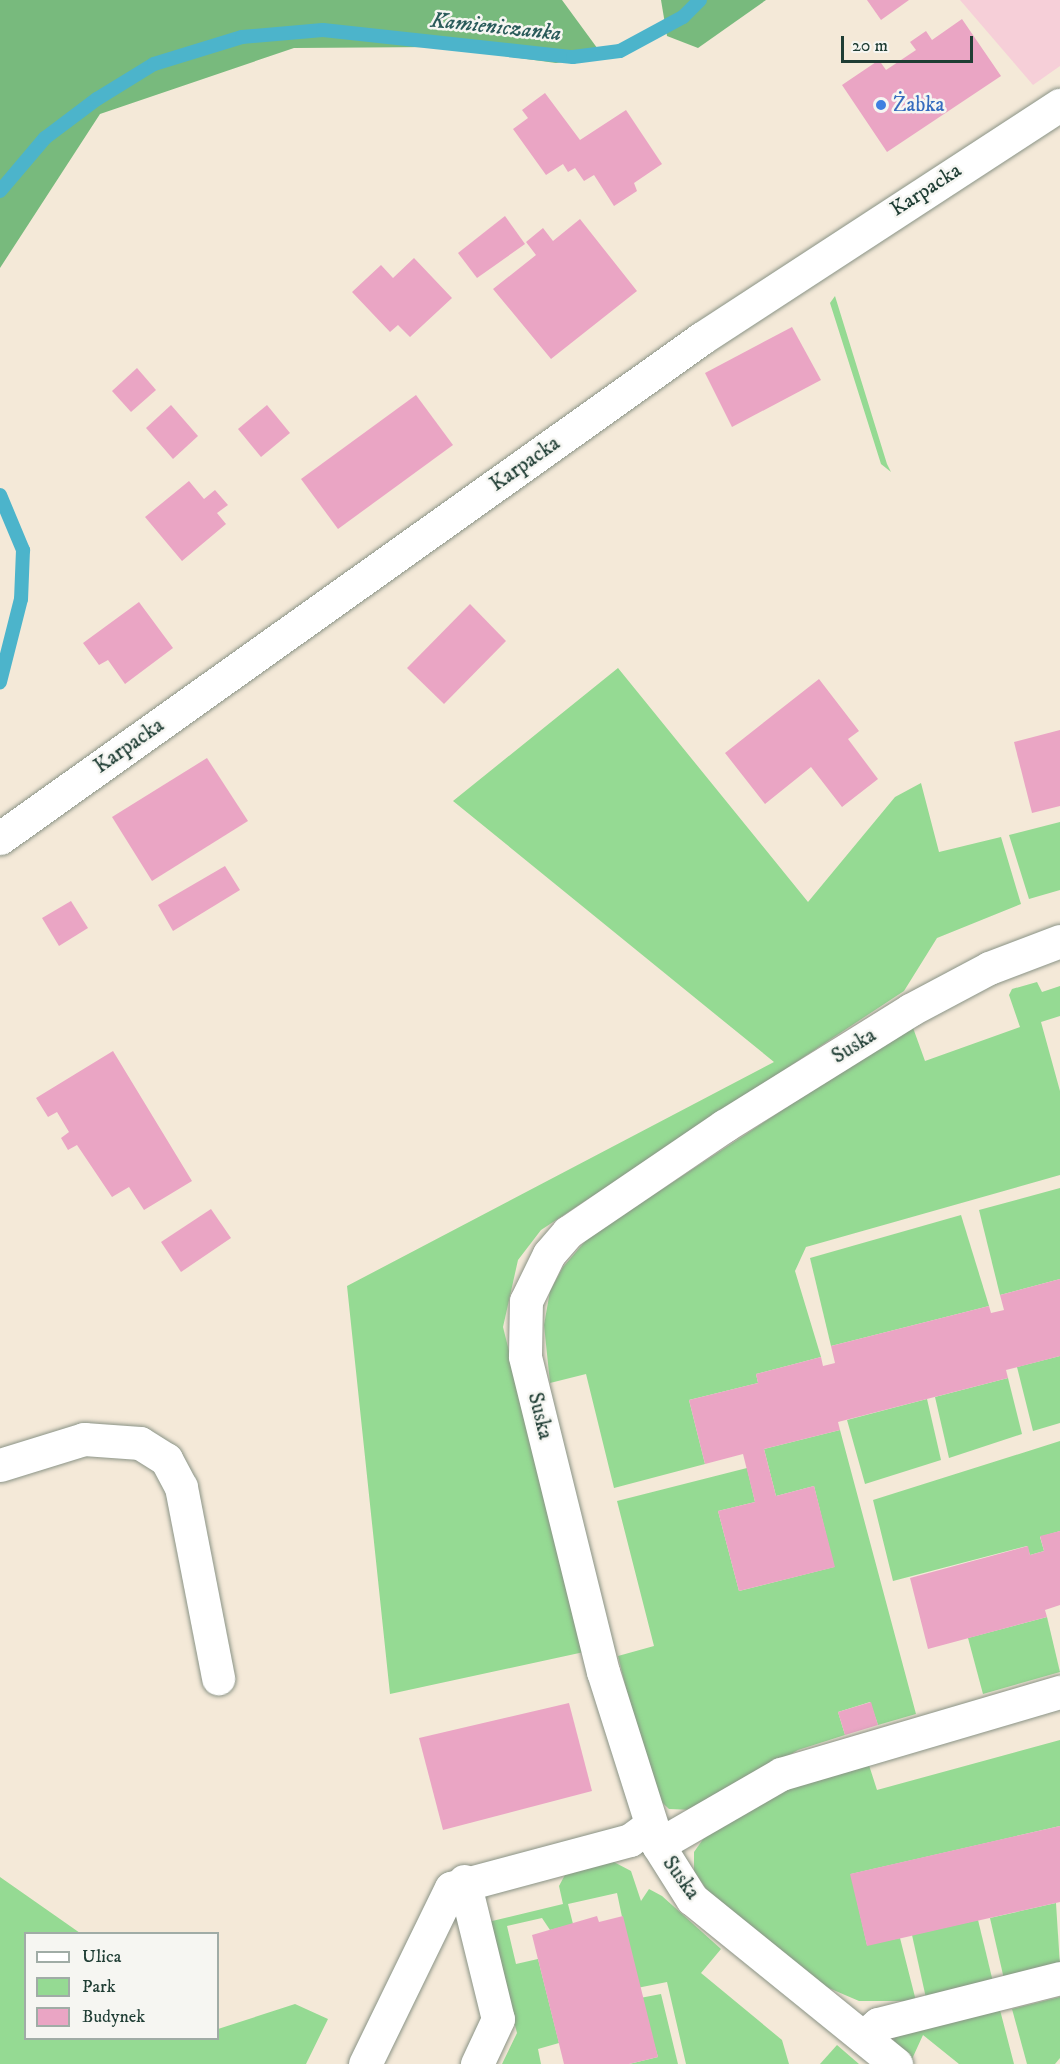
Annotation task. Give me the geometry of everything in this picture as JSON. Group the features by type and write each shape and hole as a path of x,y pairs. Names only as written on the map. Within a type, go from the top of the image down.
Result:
{"street":[{"name":"Karpacka","path":"0,838 702,338 1060,105"},
{"name":"Suska","path":"896,2064 692,1899 653,1836 603,1672 525,1356 526,1301 536,1275 568,1232 724,1126 910,1010 989,968 1060,942"},
{"path":"0,1465 84,1439 140,1443 166,1459 181,1487 218,1678"},
{"path":"365,2064 451,1888 464,1881 653,1836 782,1774 1060,1692"},
{"path":"464,1881 498,2019 477,2064"},
{"path":"863,2037 878,2024 1060,1978"}],"shaded area":[{"path":"960,0 1060,0 1060,66 1033,85"}],"green space":[{"path":"0,0 562,0 603,56 556,63 436,47 294,48 100,114 0,268"},
{"path":"661,0 766,0 698,48 667,36"},
{"path":"835,296 891,472 881,464 830,303"},
{"path":"618,668 808,902 895,797 921,783 939,852 1001,837 1021,904 937,938 904,991 541,1230 518,1260 503,1327 584,1652 390,1694 347,1286 774,1062 453,801"},
{"path":"1060,822 1060,890 1029,899 1009,835"},
{"path":"1037,982 1042,992 1060,986 1060,1016 1041,1022 1060,1091 1060,1175 806,1247 795,1271 821,1357 756,1374 758,1383 689,1400 705,1464 614,1488 586,1374 550,1383 544,1325 550,1291 563,1267 588,1238 912,1025 925,1061 1020,1027 1009,995 1012,989"},
{"path":"1060,1188 1060,1279 1000,1295 979,1210"},
{"path":"961,1215 989,1306 831,1346 810,1258"},
{"path":"1060,1356 1060,1423 1033,1431 1017,1367"},
{"path":"1008,1378 1022,1434 949,1458 935,1397"},
{"path":"927,1399 941,1460 865,1484 847,1420"},
{"path":"840,1430 916,1714 878,1725 870,1702 838,1712 845,1735 798,1750 695,1810 669,1809 652,1793 618,1656 654,1646 617,1501 747,1468 755,1502 718,1511 739,1591 834,1567 814,1486 776,1496 764,1449"},
{"path":"1060,1441 1060,1531 1040,1537 1044,1551 1030,1555 1027,1546 893,1581 873,1500"},
{"path":"1047,1617 1060,1672 983,1694 968,1638"},
{"path":"1060,1740 1060,1826 851,1874 867,1945 900,1938 916,2001 859,2001 824,1986 707,1890 694,1871 694,1852 706,1835 785,1790 868,1762 877,1790"},
{"path":"612,1861 631,1871 641,1901 649,1889 662,1896 721,1949 701,1973 782,2040 789,2064 686,2064 667,1982 637,1988 617,1893 568,1904 573,1924 550,1930 542,1918 507,1926 516,1964 538,1959 559,2043 538,2049 541,2064 502,2064 517,2033 488,1922 563,1904 559,1886 567,1871"},
{"path":"0,1877 79,1932 24,1932 24,2040 219,2040 219,2029 295,2004 328,2019 306,2064 0,2064"},
{"path":"1056,1903 1060,1966 1004,1979 990,1918"},
{"path":"978,1920 993,1982 926,1998 912,1935"},
{"path":"661,1994 678,2064 629,2064 658,2057 640,1998"},
{"path":"1060,1997 1060,2058 1055,2064 1027,2064 1012,2009"},
{"path":"1000,2010 1014,2064 959,2064 923,2035 912,2059 893,2043 896,2034"},
{"path":"837,2045 859,2064 820,2064"}],"building":[{"path":"867,0 909,0 881,20"},
{"path":"962,19 1001,76 887,152 842,85 879,60 886,70 916,50 910,42 926,31 932,40"},
{"path":"545,93 580,140 626,110 662,164 634,183 637,191 614,206 594,175 584,181 575,168 568,172 563,164 546,175 513,129 528,118 522,110"},
{"path":"505,216 525,244 477,278 458,253"},
{"path":"580,219 637,291 551,359 493,289 536,255 526,242 543,228 553,241"},
{"path":"414,258 452,298 410,337 398,325 390,332 352,292 381,265 393,278"},
{"path":"792,327 821,380 732,427 705,373"},
{"path":"137,368 156,390 131,412 112,391"},
{"path":"416,395 453,445 338,529 301,479"},
{"path":"171,405 198,436 173,459 146,428"},
{"path":"267,405 290,433 261,457 238,429"},
{"path":"189,481 204,499 215,490 228,505 217,513 226,524 182,561 145,517"},
{"path":"139,602 173,648 125,684 108,660 99,665 83,643"},
{"path":"470,604 506,641 444,704 407,668"},
{"path":"819,679 859,731 848,739 878,779 842,807 811,767 765,804 725,753"},
{"path":"1060,730 1060,806 1032,813 1014,742"},
{"path":"207,758 248,821 152,881 112,817"},
{"path":"225,866 240,890 173,931 158,905"},
{"path":"71,901 88,928 59,946 42,918"},
{"path":"113,1051 192,1181 144,1210 129,1187 112,1197 77,1145 68,1150 61,1138 69,1132 57,1112 48,1117 36,1098"},
{"path":"211,1209 231,1238 181,1272 161,1242"},
{"path":"1060,1279 1060,1356 1006,1370 1008,1378 838,1422 840,1430 764,1449 776,1496 814,1486 835,1567 739,1591 718,1511 755,1502 743,1454 705,1464 689,1400 758,1383 756,1374 821,1357 823,1366 835,1363 831,1346 989,1306 991,1313 1004,1310 1000,1295"},
{"path":"1060,1531 1060,1605 1045,1610 1047,1617 928,1649 910,1578 1028,1546 1030,1555 1044,1551 1040,1536"},
{"path":"871,1702 878,1725 845,1735 838,1712"},
{"path":"569,1703 592,1791 443,1830 419,1738"},
{"path":"1060,1826 1060,1902 867,1946 850,1874"},
{"path":"597,1916 599,1922 623,1916 658,2057 629,2064 564,2064 532,1935"}],"waterway":[{"name":"Kamieniczanka","path":"0,191 45,138 97,99 154,64 242,37 323,30 573,57 620,51 683,17 700,0"},
{"name":"Kamieniczanka","path":"0,495 23,550 21,599 0,682"}],"place":[{"name":"Żabka","path":"881,105"}]}
